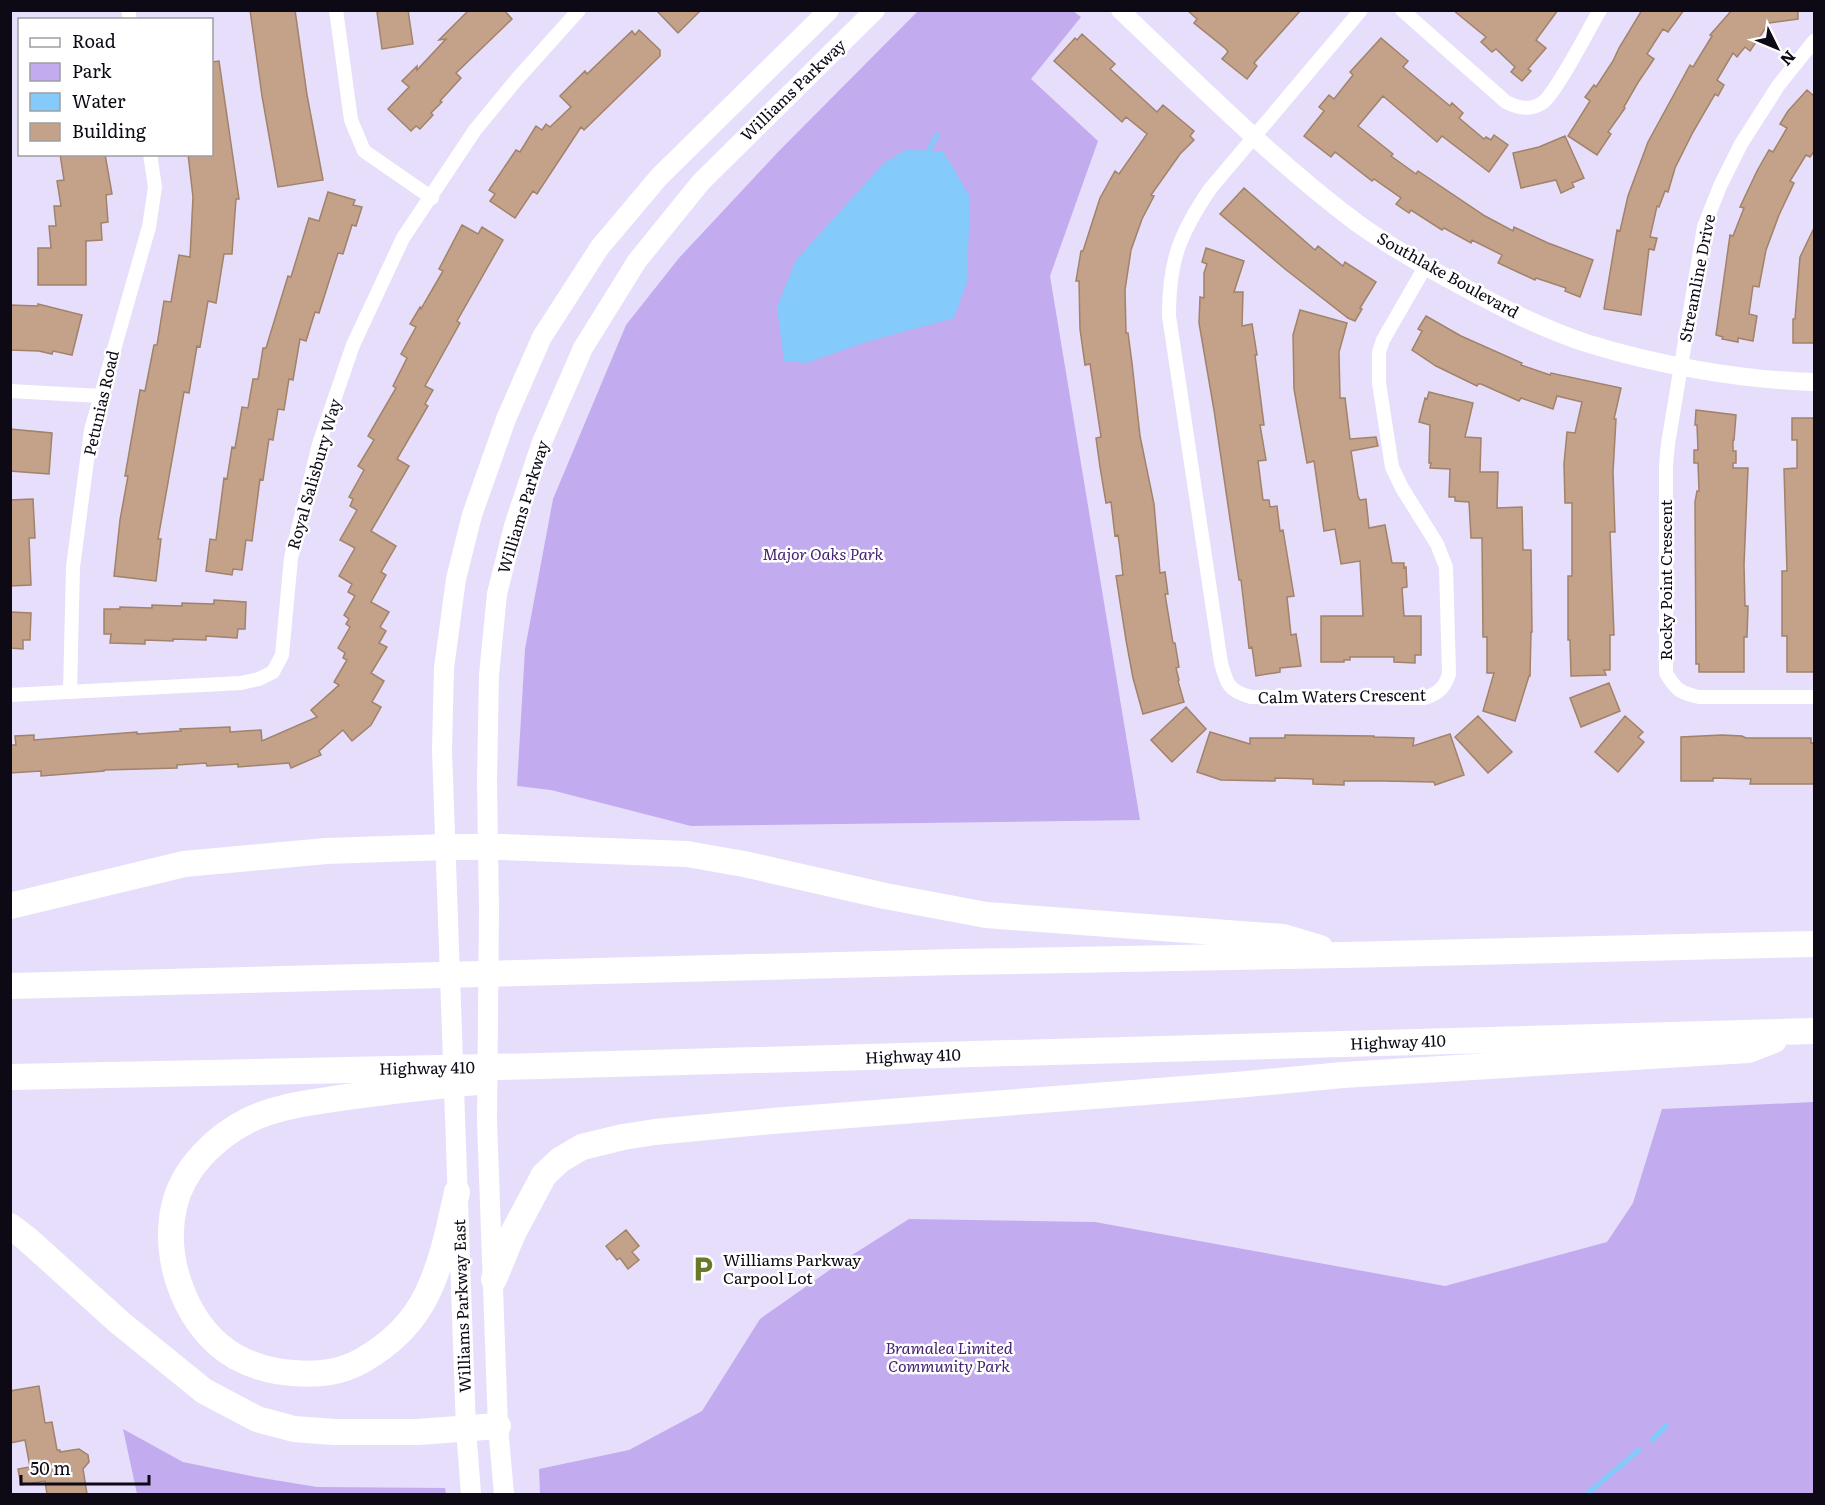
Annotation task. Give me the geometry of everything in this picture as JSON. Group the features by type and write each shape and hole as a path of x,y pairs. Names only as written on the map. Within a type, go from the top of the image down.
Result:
{"highway":[{"path":"10,906 184,864 326,852 488,847 687,854 986,915 1283,937 1343,956"},
{"path":"10,986 956,962 1343,956 1815,944"},
{"path":"494,1279 513,1233 544,1176 560,1160 582,1147 655,1131 1343,1075 1748,1050 1807,1031"},
{"name":"Highway 410","path":"10,1077 540,1066 1807,1031"},
{"path":"457,1192 438,1268 425,1298 414,1315 387,1345 351,1367 334,1372 307,1374 277,1372 236,1357 206,1330 189,1307 174,1270 170,1242 174,1206 179,1191 195,1164 209,1148 224,1135 249,1120 274,1110 325,1100 506,1078 540,1066"},
{"path":"10,1226 119,1322 204,1391 257,1419 294,1429 334,1432 418,1432 498,1426"}],"main road":[{"name":"Williams Parkway","path":"455,1118 442,750 444,668 456,579 472,514 506,419 542,337 600,248 659,177 829,10"},
{"name":"Williams Parkway","path":"487,1120 489,675 497,594 514,526 542,442 584,348 637,261 701,182 875,10"},
{"name":"Williams Parkway East","path":"455,1118 466,1429 471,1494"},
{"name":"Williams Parkway East","path":"487,1120 498,1426 504,1494"}],"street":[{"path":"336,10 351,120 364,150 432,198"},
{"name":"Royal Salisbury Way","path":"10,695 241,683 259,679 273,672 282,656 291,558 319,444 353,345 384,276 403,238 432,198 475,130 579,10"},
{"name":"Southlake Boulevard","path":"1120,10 1306,182 1358,224 1425,267 1510,312 1587,343 1680,366 1745,376 1815,382"},
{"path":"1254,136 1361,10"},
{"path":"1402,10 1506,102 1519,109 1543,103 1600,10"},
{"name":"Streamline Drive","path":"1680,366 1704,226 1720,186 1741,144 1772,94 1815,41"},
{"name":"Calm Waters Crescent","path":"1254,136 1210,189 1194,213 1181,238 1169,289 1169,316 1221,663 1227,682 1236,693 1251,697 1425,698 1442,689 1446,683 1449,674 1446,567 1437,544 1402,488 1392,466 1378,382 1379,352 1383,340 1425,267"},
{"name":"Petunias Road","path":"70,692 73,567 92,430 149,227 155,187 150,156"},
{"name":"Rocky Point Crescent","path":"1680,366 1666,465 1666,673 1675,687 1683,693 1699,697 1815,697"},
{"path":"10,391 100,396"}],"green space":[{"name":"Major Oaks Park","path":"918,11 1073,11 1081,17 1031,79 1098,141 1050,276 1140,820 691,826 551,790 517,786 525,649 553,499 626,325 679,258 778,152"},
{"name":"Bramalea Limited Community Park","path":"1814,1102 1814,1494 540,1494 539,1469 629,1450 702,1411 760,1319 841,1262 909,1219 1095,1222 1445,1286 1607,1242 1633,1203 1662,1109"},
{"path":"123,1429 183,1462 256,1477 317,1487 445,1488 446,1494 137,1494"}],"water":[{"path":"906,150 943,151 970,197 967,282 954,318 866,342 806,363 784,361 777,307 796,260 884,163"}],"building":[{"path":"250,10 295,10 307,95 323,180 278,187"},
{"path":"408,10 413,44 382,49 377,12"},
{"path":"469,10 504,10 512,19 456,73 461,78 440,101 442,102 431,113 433,115 420,129 416,126 411,131 388,109 409,87 402,81 417,66 417,70 446,39 439,40"},
{"path":"656,10 701,10 678,33"},
{"path":"1187,10 1301,10 1254,63 1257,66 1247,79 1222,59 1228,52 1226,49 1194,23 1197,19"},
{"path":"1453,10 1558,10 1536,40 1546,48 1528,69 1531,71 1522,81 1511,72 1515,67 1496,49 1492,52 1481,42 1486,37"},
{"path":"1642,10 1684,10 1668,32 1663,29 1647,54 1654,59 1608,132 1611,134 1597,155 1568,136 1590,101 1585,97 1594,85 1596,87"},
{"path":"1732,10 1798,10 1798,19 1769,23 1750,51 1745,47 1737,57 1733,53 1717,80 1724,85 1718,96 1715,94 1693,132 1675,168 1668,192 1665,191 1659,207 1657,206 1650,237 1657,238 1654,250 1649,249 1641,315 1604,309 1617,230 1620,231 1628,196 1648,142 1690,65 1693,67 1712,36 1710,35"},
{"path":"639,30 660,50 660,56 584,130 581,127 537,194 533,191 515,218 490,201 495,194 489,190 516,150 520,152 536,126 542,130 546,124 550,127 571,107 560,96 585,71 587,74 632,31 635,35"},
{"path":"1082,34 1115,64 1110,69 1157,112 1163,105 1194,131 1190,136 1194,140 1180,154 1151,195 1154,196 1142,219 1131,250 1125,290 1126,333 1128,333 1140,436 1154,504 1160,573 1165,572 1168,594 1165,594 1179,667 1176,668 1178,681 1184,702 1143,714 1133,678 1116,576 1123,575 1120,549 1118,535 1115,536 1111,502 1106,503 1100,467 1096,438 1101,437 1090,364 1085,365 1080,329 1079,281 1076,281 1081,251 1083,251 1100,198 1115,171 1119,174 1147,134 1126,117 1122,122 1054,61 1075,38 1077,40"},
{"path":"1381,38 1408,61 1403,67 1450,106 1452,103 1463,113 1459,118 1484,139 1486,137 1491,140 1494,135 1508,145 1489,172 1442,136 1437,142 1383,96 1358,126 1393,154 1391,156 1416,174 1418,171 1485,216 1513,231 1514,227 1593,260 1580,297 1565,291 1566,288 1536,278 1535,280 1498,263 1502,255 1472,240 1471,243 1444,228 1442,230 1411,210 1409,213 1396,204 1401,198 1374,179 1372,181 1335,152 1331,157 1304,136 1324,111 1319,107 1329,95 1334,99 1353,75 1350,72"},
{"path":"219,61 239,199 236,199 232,254 224,254 216,303 208,301 189,393 184,392 158,539 161,539 156,581 114,576 120,520 128,476 125,476 140,390 145,391 154,345 157,345 164,301 171,302 179,255 190,257 193,197 188,156 213,156 213,62"},
{"path":"1807,90 1815,97 1815,150 1810,157 1806,155 1790,181 1794,183 1766,250 1759,287 1753,286 1749,314 1757,316 1753,341 1738,338 1738,342 1722,339 1723,337 1716,335 1730,235 1733,236 1744,208 1740,207 1757,171 1769,150 1773,152 1787,128 1780,124 1788,111"},
{"path":"1565,136 1584,178 1572,183 1574,187 1561,193 1556,180 1521,188 1513,153 1539,147"},
{"path":"60,156 105,156 112,194 106,195 108,222 101,223 102,240 86,241 86,285 38,285 38,248 51,248 49,226 56,226 54,206 61,206 57,181 64,180"},
{"path":"1244,188 1315,250 1318,246 1343,266 1345,262 1376,282 1355,321 1285,269 1220,214"},
{"path":"328,192 355,200 353,205 362,207 356,226 352,225 343,254 338,253 319,313 315,312 306,341 300,339 293,380 289,379 284,410 278,409 273,440 269,439 263,480 260,479 252,541 246,540 242,570 233,569 232,575 206,571 210,539 216,540 224,478 227,479 232,447 235,448 242,407 248,408 253,379 258,379 263,348 266,348 309,218 319,221"},
{"path":"462,225 478,234 482,227 503,240 457,321 460,323 425,386 433,390 425,404 428,406 397,459 409,466 371,531 396,546 381,572 386,575 371,602 389,612 380,627 386,631 379,643 387,647 371,673 384,681 372,702 381,707 371,725 352,741 343,730 319,751 321,755 291,768 289,763 238,767 238,764 207,766 206,763 177,765 177,768 104,770 41,776 41,771 10,773 10,745 16,745 15,736 34,735 34,740 230,727 230,732 261,730 262,741 317,717 311,710 339,685 334,682 347,660 343,658 345,653 338,648 350,627 346,624 349,619 344,615 355,596 348,592 352,584 339,576 355,548 340,540 357,510 350,506 353,499 349,497 364,470 358,466 374,440 368,436 396,388 393,386 407,358 401,354 416,327 410,324 443,271 439,269"},
{"path":"1815,226 1815,343 1793,343 1793,319 1795,319 1800,257"},
{"path":"1206,248 1244,261 1234,292 1243,292 1242,326 1252,324 1257,355 1255,355 1264,425 1260,425 1266,460 1258,461 1263,500 1269,500 1270,507 1277,506 1294,596 1287,597 1291,635 1296,634 1301,666 1280,668 1280,672 1256,676 1252,647 1249,648 1241,580 1239,580 1199,323 1200,297 1204,298 1204,273 1207,264 1202,262"},
{"path":"38,304 82,315 72,355 53,351 52,354 10,350 10,305 38,306"},
{"path":"1300,310 1347,323 1339,352 1340,398 1345,398 1350,439 1376,437 1378,446 1351,451 1358,496 1360,500 1366,499 1369,528 1385,525 1392,563 1404,563 1404,568 1406,567 1407,587 1402,588 1404,616 1421,616 1421,655 1415,655 1415,663 1394,662 1394,657 1350,657 1350,660 1344,660 1344,662 1321,662 1321,616 1363,616 1360,561 1341,564 1335,529 1324,531 1314,461 1307,463 1294,389 1293,335"},
{"path":"1426,316 1461,336 1522,363 1521,365 1550,375 1551,373 1621,388 1614,419 1616,419 1613,472 1615,532 1610,532 1614,635 1610,635 1610,670 1604,670 1606,675 1571,676 1570,640 1568,640 1568,576 1572,576 1572,503 1565,503 1564,464 1567,432 1575,433 1582,402 1557,396 1553,409 1521,398 1519,401 1481,384 1477,386 1436,366 1412,350 1422,331 1418,329"},
{"path":"1429,392 1473,403 1465,437 1481,438 1480,472 1498,472 1497,508 1522,507 1523,550 1531,550 1532,632 1530,676 1515,721 1483,711 1494,673 1487,673 1487,637 1483,637 1482,538 1471,538 1469,502 1455,501 1455,497 1449,497 1450,469 1430,468 1430,425 1419,422 1425,398 1427,399"},
{"path":"1696,410 1736,415 1733,451 1736,451 1736,463 1733,463 1733,468 1748,468 1744,565 1745,606 1748,606 1747,637 1744,637 1744,672 1699,672 1699,664 1696,664 1695,502 1697,491 1699,491 1698,463 1694,463 1694,450 1698,450"},
{"path":"1792,418 1815,418 1815,672 1787,672 1787,636 1782,636 1782,571 1787,571 1784,469 1797,468 1797,440 1792,440"},
{"path":"10,429 52,433 49,474 10,471"},
{"path":"33,499 35,538 29,538 31,585 10,586 10,500"},
{"path":"214,600 246,602 245,629 238,629 237,638 206,636 206,640 145,640 145,644 110,643 111,634 104,634 104,609 152,608 152,605 182,606 182,603 214,604"},
{"path":"10,612 31,613 30,640 23,640 23,649 10,648"},
{"path":"1609,683 1620,711 1581,727 1570,698"},
{"path":"1186,707 1206,729 1172,762 1151,740"},
{"path":"1478,716 1512,752 1488,773 1455,737"},
{"path":"1625,716 1643,732 1638,737 1644,742 1618,772 1595,752"},
{"path":"1210,732 1250,744 1250,738 1285,738 1285,735 1374,736 1414,738 1413,746 1450,734 1464,775 1435,785 1434,782 1384,781 1344,781 1344,785 1313,784 1313,779 1275,778 1275,781 1221,780 1197,772"},
{"path":"1722,735 1746,738 1811,738 1811,743 1815,743 1815,784 1750,784 1751,779 1713,778 1713,781 1681,781 1681,737"},
{"path":"626,1230 639,1246 632,1252 639,1260 628,1269 620,1258 617,1260 606,1246"},
{"path":"39,1386 45,1423 52,1422 57,1450 60,1452 79,1449 88,1455 89,1462 83,1469 87,1494 47,1494 45,1481 21,1485 18,1469 30,1467 25,1440 10,1443 10,1391"}],"waterway":[{"path":"925,157 937,135"},
{"path":"1652,1440 1666,1426"},
{"path":"1587,1494 1639,1450"}],"place":[{"name":"Williams Parkway Carpool Lot","path":"703,1269"}]}
